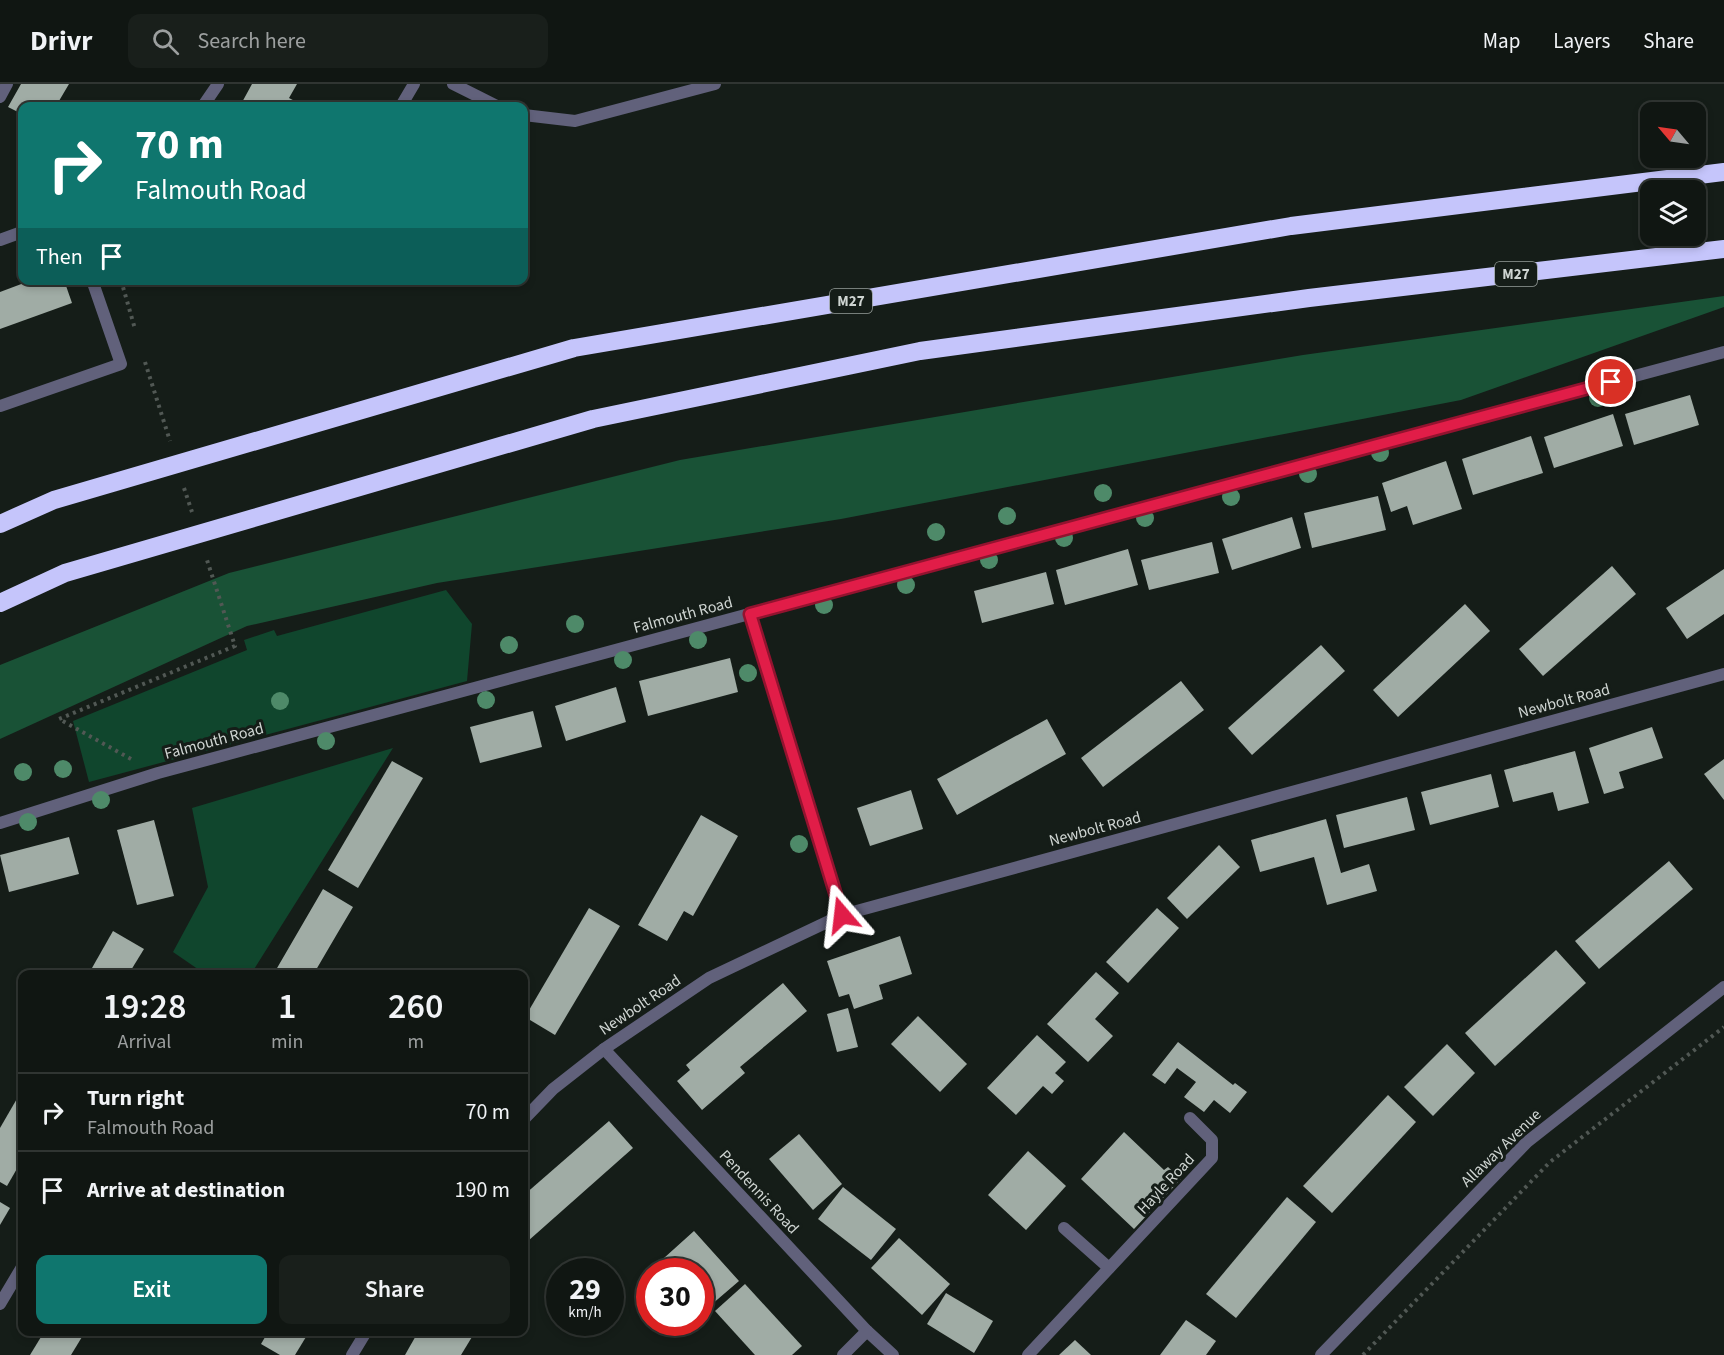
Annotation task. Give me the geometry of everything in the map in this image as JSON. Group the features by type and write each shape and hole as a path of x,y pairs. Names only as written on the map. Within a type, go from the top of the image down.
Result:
{"highway":[{"name":"M27","path":"0,524 54,500 574,348 1291,226 1724,172"},
{"name":"M27","path":"0,603 65,573 593,419 897,355 1297,299 1724,249"}],"street":[{"path":"0,97 7,84"},
{"path":"206,102 218,84"},
{"path":"403,102 414,84"},
{"path":"453,84 489,102"},
{"path":"528,115 575,121 715,84"},
{"path":"0,240 18,233"},
{"path":"0,406 122,364 94,285"},
{"name":"Falmouth Road","path":"0,823 158,773 1724,352"},
{"path":"750,614 842,915"},
{"name":"Newbolt Road","path":"528,1115 553,1089 604,1049 709,978 842,915 1724,674"},
{"name":"Allaway Avenue","path":"1321,1355 1527,1142 1724,987"},
{"name":"Pendennis Road","path":"604,1049 867,1331 893,1355"},
{"name":"Hayle Road","path":"1028,1355 1212,1158 1212,1140 1190,1118"},
{"path":"1064,1228 1109,1268"},
{"path":"0,1304 18,1274"},
{"path":"843,1355 867,1331"},
{"path":"352,1355 364,1336"}],"path":[{"path":"121,285 137,338"},
{"path":"158,773 59,719 235,646 225,616"},
{"path":"1363,1355 1550,1162 1724,1027"}],"green space":[{"path":"1724,296 1724,307 1461,400 841,519 437,583 247,626 0,739 0,665 229,573 680,460 1303,355"},
{"path":"446,590 472,624 467,681 89,782 73,721 247,650 244,640 274,630 277,636"},
{"path":"393,748 254,970 199,970 173,952 208,887 192,808"}],"building":[{"path":"21,84 69,84 58,102 18,102 18,112 8,107"},
{"path":"252,84 297,84 289,98 296,102 242,102"},
{"path":"19,285 66,285 72,303 0,329 0,292"},
{"path":"1690,395 1699,425 1634,445 1625,414"},
{"path":"1613,414 1623,446 1554,468 1544,437"},
{"path":"1531,436 1543,473 1473,495 1462,459"},
{"path":"1446,461 1462,509 1413,525 1407,506 1391,512 1382,483"},
{"path":"1378,496 1386,530 1312,548 1304,513"},
{"path":"1292,517 1301,548 1232,570 1222,539"},
{"path":"1212,542 1219,573 1149,590 1141,560"},
{"path":"1128,549 1138,585 1065,605 1056,570"},
{"path":"1612,566 1636,594 1543,676 1519,649"},
{"path":"1724,569 1724,614 1687,639 1666,608"},
{"path":"1046,572 1054,604 982,623 974,591"},
{"path":"1465,604 1490,631 1398,717 1373,690"},
{"path":"1321,645 1345,671 1252,755 1228,728"},
{"path":"730,658 738,692 648,716 639,681"},
{"path":"1181,681 1204,710 1103,787 1081,758"},
{"path":"616,687 626,722 566,741 555,706"},
{"path":"533,711 542,747 480,763 470,727"},
{"path":"1047,719 1066,754 957,815 937,779"},
{"path":"1652,727 1663,758 1619,772 1624,788 1604,794 1589,748"},
{"path":"1575,751 1589,803 1558,811 1553,792 1513,802 1504,770"},
{"path":"1724,759 1724,800 1704,774"},
{"path":"392,761 423,778 358,888 328,870"},
{"path":"1491,774 1499,807 1430,825 1421,792"},
{"path":"911,790 923,829 870,846 857,808"},
{"path":"1407,797 1415,830 1344,848 1336,815"},
{"path":"701,815 738,836 693,916 684,911 667,941 638,925"},
{"path":"1326,819 1341,873 1369,864 1377,891 1327,905 1314,857 1260,872 1251,840"},
{"path":"154,820 174,896 137,905 117,830"},
{"path":"69,837 79,874 9,892 0,855"},
{"path":"1219,845 1240,867 1187,919 1167,898"},
{"path":"1669,861 1693,889 1599,969 1575,941"},
{"path":"323,889 353,907 316,970 276,970"},
{"path":"589,908 620,926 555,1035 528,1019 528,1012"},
{"path":"1157,908 1179,928 1128,983 1106,962"},
{"path":"113,931 144,949 131,970 91,970"},
{"path":"900,936 912,974 879,985 883,999 854,1009 849,994 839,997 827,961"},
{"path":"1556,950 1586,983 1495,1066 1465,1033"},
{"path":"1096,972 1119,993 1095,1019 1113,1036 1088,1062 1047,1024"},
{"path":"783,983 807,1011 740,1067 745,1073 702,1110 677,1081 690,1070 686,1065"},
{"path":"848,1008 858,1047 837,1052 827,1014"},
{"path":"918,1016 967,1064 940,1092 891,1044"},
{"path":"1037,1035 1066,1062 1055,1073 1064,1081 1052,1094 1043,1086 1016,1115 987,1088"},
{"path":"1178,1042 1233,1085 1235,1083 1247,1092 1230,1113 1214,1100 1204,1112 1184,1097 1196,1082 1177,1068 1165,1084 1152,1075"},
{"path":"1447,1044 1475,1073 1433,1116 1404,1087"},
{"path":"1388,1095 1416,1122 1332,1213 1303,1186"},
{"path":"18,1097 18,1167 7,1186 0,1182 0,1128"},
{"path":"609,1121 633,1148 528,1241 528,1192"},
{"path":"1124,1132 1164,1170 1168,1167 1181,1179 1134,1229 1081,1179"},
{"path":"799,1134 842,1184 813,1210 769,1159"},
{"path":"1028,1151 1066,1186 1026,1230 988,1195"},
{"path":"843,1187 896,1229 871,1260 818,1219"},
{"path":"1287,1197 1316,1222 1236,1318 1206,1294"},
{"path":"0,1202 10,1208 0,1225"},
{"path":"694,1231 739,1281 714,1302 714,1258 664,1258"},
{"path":"899,1238 950,1284 922,1315 871,1268"},
{"path":"745,1284 802,1346 792,1355 755,1355 715,1311"},
{"path":"946,1293 993,1321 974,1353 927,1324"},
{"path":"1186,1320 1216,1341 1206,1355 1160,1355"},
{"path":"42,1336 83,1336 71,1355 30,1355"},
{"path":"266,1336 307,1336 295,1355 280,1355 261,1344"},
{"path":"416,1336 473,1336 461,1355 405,1355"},
{"path":"1075,1340 1091,1355 1059,1355"}],"route":[{"path":"842,915 750,614 1611,382"}]}
